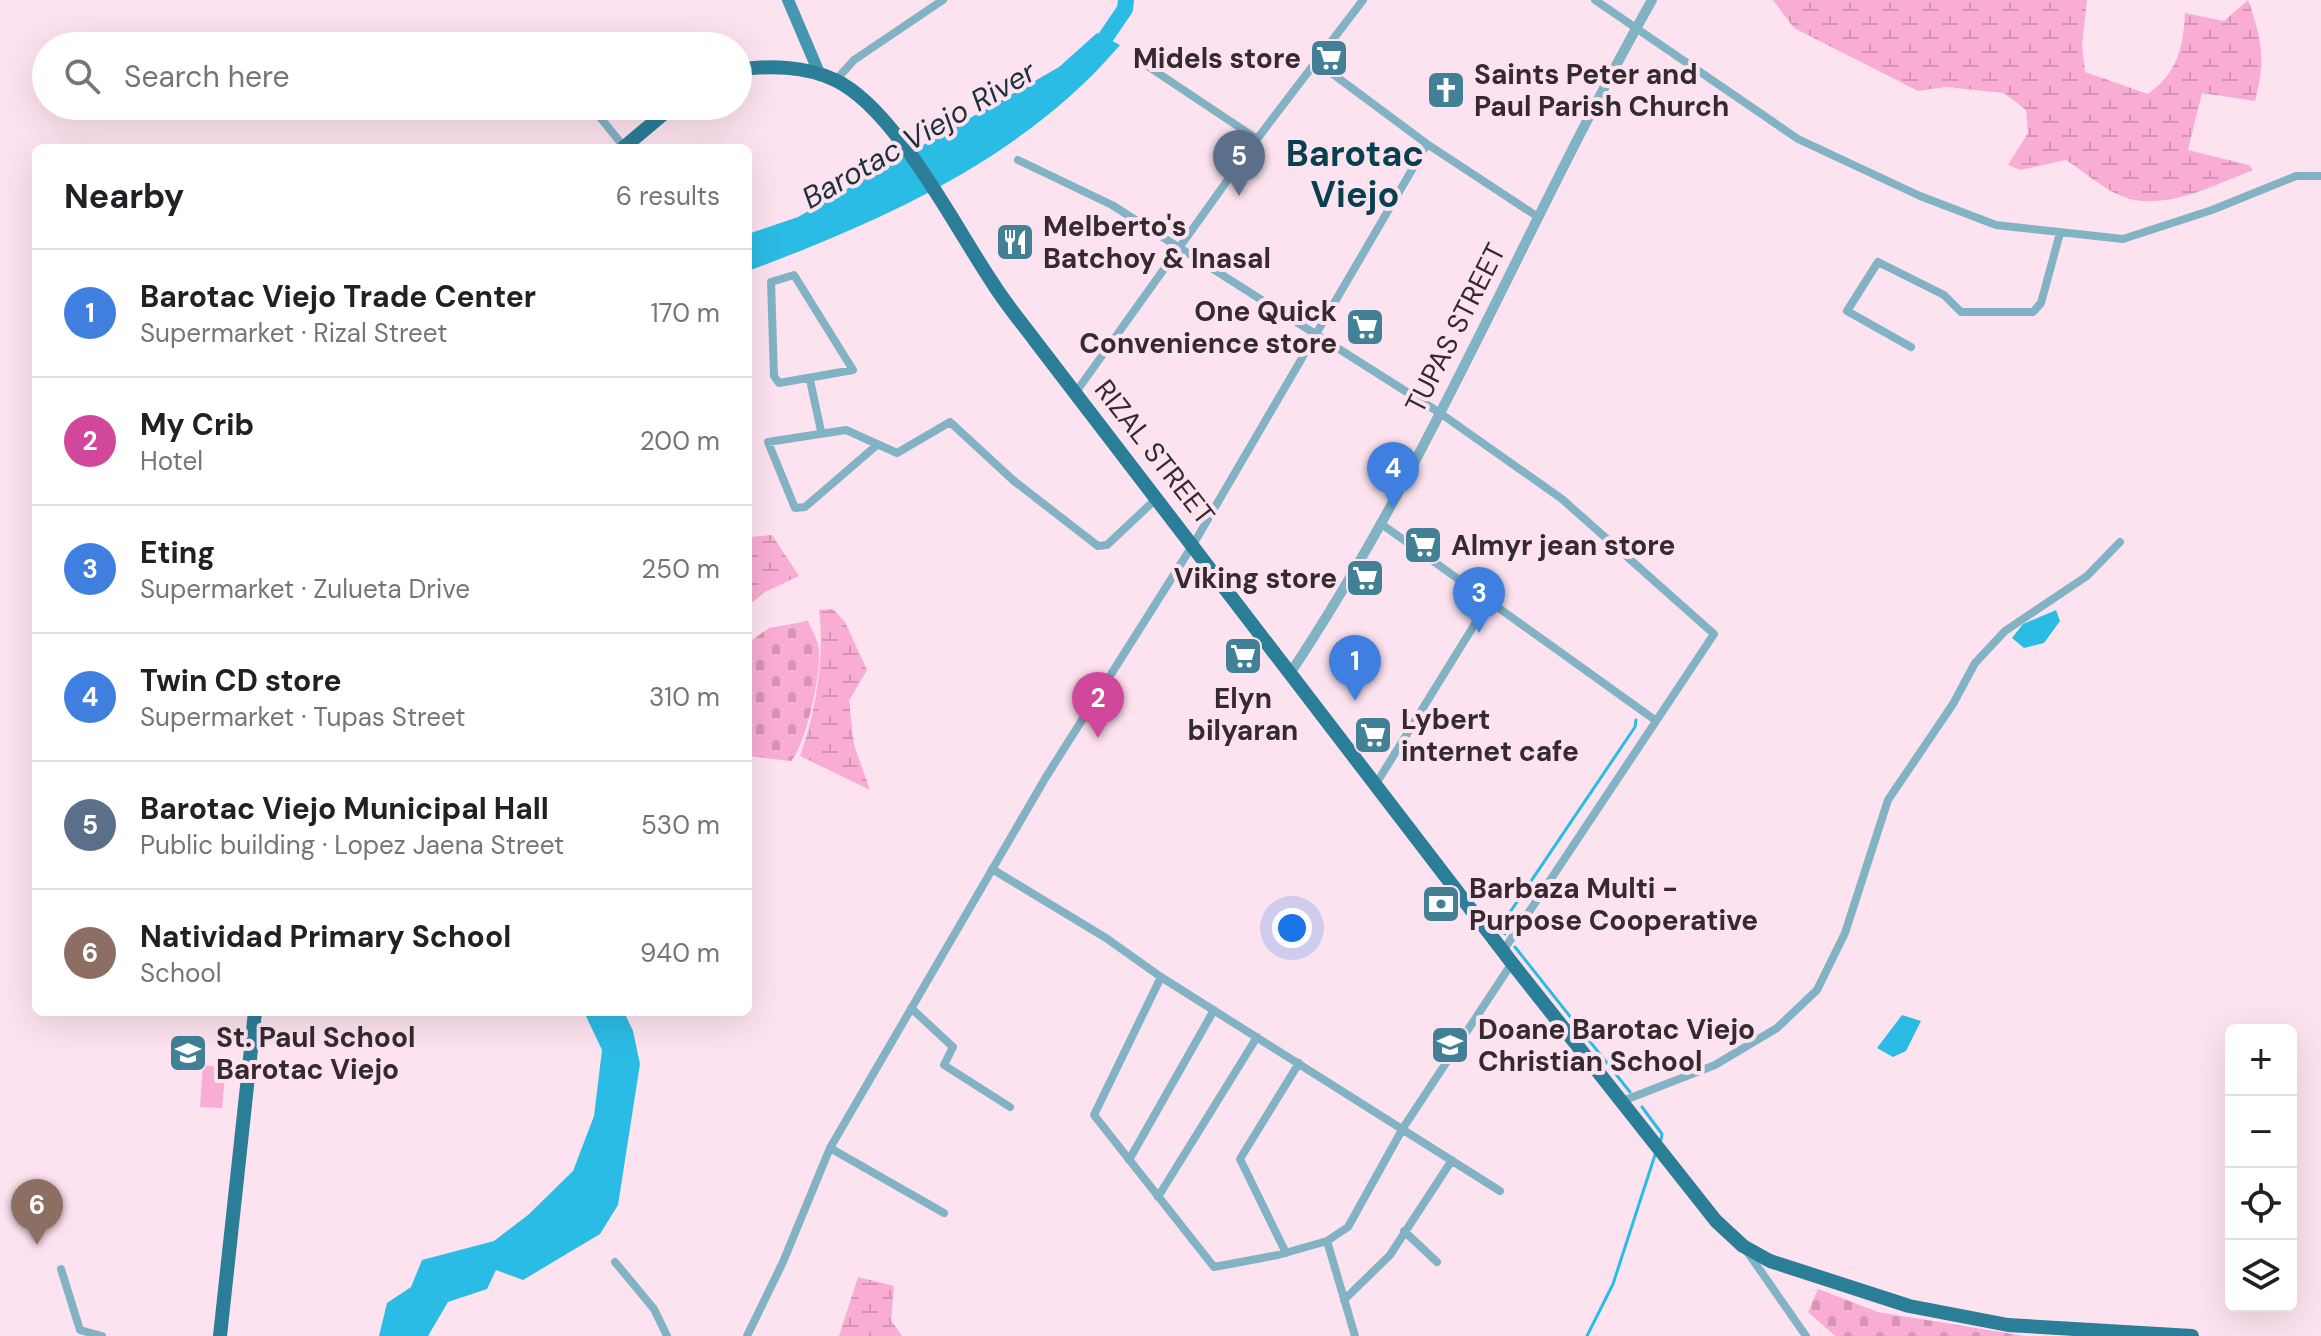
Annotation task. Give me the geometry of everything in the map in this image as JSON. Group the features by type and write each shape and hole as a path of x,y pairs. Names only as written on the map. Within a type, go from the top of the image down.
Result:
{"main road":[{"path":"788,0 820,75"},
{"name":"RIZAL STREET","path":"752,68 762,66 836,80 871,108 899,140 942,199 992,283 1620,1102 1716,1221 1743,1246 1807,1276 1960,1318 2008,1325 2192,1336"},
{"path":"629,144 657,120"},
{"path":"220,1336 255,1016"}],"street":[{"path":"836,80 854,60 943,0"},
{"path":"1076,392 1257,139 1318,63 1363,0"},
{"path":"1595,0 1798,139 1920,196 1996,225 2123,239 2212,210 2296,176 2321,176"},
{"name":"TUPAS STREET","path":"1291,672 1341,596 1440,413 1652,0"},
{"path":"1140,61 1257,139"},
{"path":"1318,63 1427,144 1538,217"},
{"path":"602,120 621,144"},
{"path":"747,1336 783,1262 830,1148 992,869 1194,543 1313,334 1427,144"},
{"path":"1018,160 1112,205 1440,413 1562,499 1714,634 1655,720 1508,957 1403,1128 1348,1227 1327,1241 1286,1253 1214,1267 1094,1115 1161,977"},
{"path":"1911,347 1847,311 1878,262 1944,295 1961,312 2033,312 2041,303 2060,233"},
{"path":"794,275 853,370 810,380 779,383 774,376 771,282 794,275"},
{"path":"810,380 821,431"},
{"path":"877,445 805,507 795,508 768,442 821,431 846,430 897,453 950,422 1014,481 1098,546 1107,545 1157,498"},
{"path":"1380,523 1655,720"},
{"path":"1620,1102 1715,1065 1777,1028 1817,990 1850,921 1888,800 1953,704 1975,663 2005,631 2087,576 2120,542"},
{"path":"1376,784 1489,601"},
{"path":"992,869 1106,938 1161,977 1500,1191"},
{"path":"911,1008 953,1047 944,1065 1010,1107"},
{"path":"1129,1160 1214,1010"},
{"path":"1158,1197 1257,1037"},
{"path":"1286,1253 1240,1159 1299,1063"},
{"path":"830,1148 944,1213"},
{"path":"1344,1300 1390,1255 1452,1160"},
{"path":"1404,1231 1437,1262"},
{"path":"1327,1241 1355,1336"},
{"path":"1743,1246 1806,1336"},
{"path":"615,1262 654,1309 667,1336"},
{"path":"61,1269 80,1330 102,1336"}],"green space":[{"path":"1773,0 2087,0 2082,45 2085,72 2148,94 2166,77 2177,58 2185,13 2224,21 2248,0 2261,50 2261,74 2255,101 2202,93 2188,150 2249,165 2253,170 2205,190 2152,201 2119,195 2066,160 2021,170 2008,165 2028,133 2026,110 2004,93 1946,87 1918,91 1794,28"},
{"path":"772,535 799,576 765,592 752,603 752,537"},
{"path":"833,609 845,622 867,670 849,701 854,745 870,790 800,756 818,683 821,646 819,610"},
{"path":"808,621 818,644 818,676 811,709 797,753 791,761 752,756 752,640 769,628"},
{"path":"203,1065 226,1067 222,1108 200,1107"},
{"path":"858,1277 894,1286 891,1320 902,1336 839,1336"},
{"path":"1818,1289 1878,1312 2025,1336 1835,1336 1808,1312"}],"water":[{"path":"1097,33 1120,45 1082,85 996,153 900,207 752,269 752,233 798,217 1059,67"},
{"path":"2056,610 2060,621 2044,643 2024,648 2012,638 2023,624"},
{"path":"1902,1015 1921,1021 1906,1051 1893,1057 1877,1048"},
{"path":"586,1016 626,1016 633,1031 640,1064 618,1205 600,1234 523,1280 496,1270 487,1289 448,1302 428,1336 379,1336 387,1303 411,1287 422,1260 494,1241 528,1215 573,1171 594,1116 602,1050"}],"waterway":[{"name":"Barotac Viejo River","path":"1095,53 1125,9 1126,0"},
{"path":"1505,934 1500,927 1635,727 1636,720"},
{"path":"1515,947 1630,1092"},
{"path":"1642,1107 1662,1134 1661,1140"},
{"path":"1587,1336 1613,1284 1655,1155"}],"place":[{"name":"Midels store","path":"1329,58"},
{"name":"Saints Peter and Paul Parish Church","path":"1446,90"},
{"name":"Barotac Viejo Municipal Hall","path":"1239,196"},
{"name":"Melberto's Batchoy & Inasal","path":"1015,242"},
{"name":"One Quick Convenience store","path":"1365,327"},
{"name":"Twin CD store","path":"1393,508"},
{"name":"Almyr jean store","path":"1423,545"},
{"name":"Viking store","path":"1365,578"},
{"name":"Eting","path":"1479,633"},
{"name":"Elyn bilyaran","path":"1243,656"},
{"name":"Barotac Viejo Trade Center","path":"1355,701"},
{"name":"Lybert internet cafe","path":"1373,735"},
{"name":"My Crib","path":"1098,738"},
{"name":"Barbaza Multi - Purpose Cooperative","path":"1441,904"},
{"name":"Doane Barotac Viejo Christian School","path":"1450,1045"},
{"name":"St. Paul School Barotac Viejo","path":"188,1053"},
{"name":"Natividad Primary School","path":"37,1245"}],"district":[{"name":"Barotac Viejo","path":"1355,174"}]}
